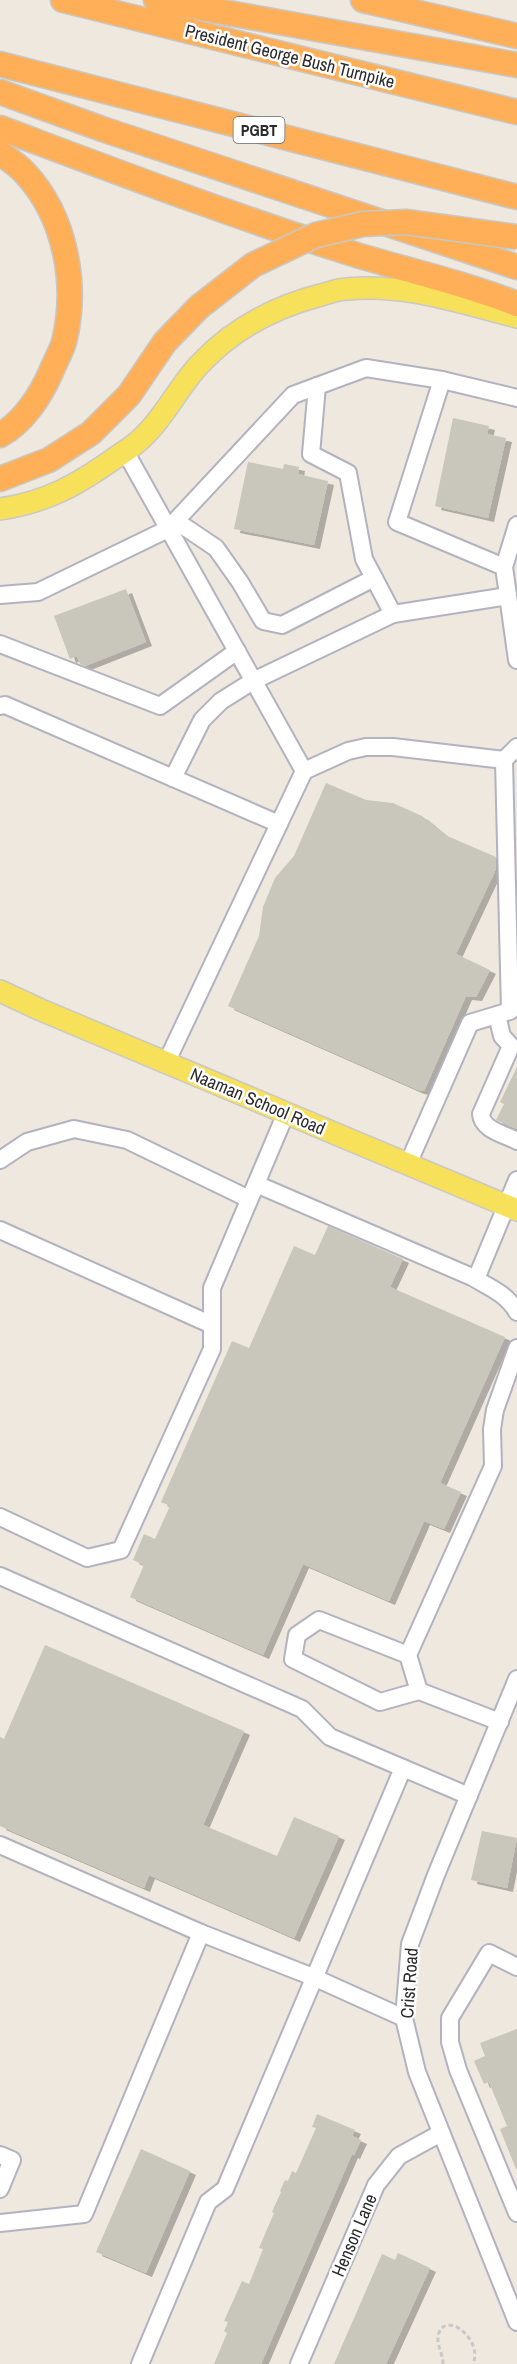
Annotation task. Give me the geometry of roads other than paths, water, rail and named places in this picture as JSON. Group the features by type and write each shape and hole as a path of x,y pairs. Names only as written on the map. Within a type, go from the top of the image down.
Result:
{"highway":[{"name":"President George Bush Turnpike","path":"63,0 517,112"},
{"path":"156,0 517,65"},
{"path":"363,0 517,36"},
{"name":"PGBT","path":"0,64 517,197"},
{"path":"0,92 105,130 517,267"},
{"path":"0,128 346,252 492,294 517,304"},
{"path":"0,153 25,172 49,208 63,240 69,270 69,302 64,343 41,394 8,431 0,435"},
{"path":"0,479 49,460 91,433 129,395 165,342 199,307 253,264 316,235 363,224 406,222 517,237"}],"main road":[{"path":"0,509 39,501 81,482 144,437 172,404 198,365 228,338 264,314 310,298 346,289 390,288 449,299 517,317"},
{"name":"Naaman School Road","path":"0,991 512,1208"}],"street":[{"path":"0,595 39,592 172,525 293,394 366,368 442,380 517,398"},
{"path":"442,380 397,522 504,567"},
{"path":"317,386 311,454 348,473 364,559 393,614"},
{"path":"125,451 172,525 253,681 304,771"},
{"path":"172,525 216,548 263,621 282,625 374,578"},
{"path":"517,525 504,567 517,660"},
{"path":"173,778 202,720 221,701 253,681 393,614 508,596"},
{"path":"0,644 160,706 237,651"},
{"path":"0,706 5,705 279,824"},
{"path":"166,1062 304,771 348,751 366,747 393,747 511,759"},
{"path":"517,747 511,759 508,1012 502,1036 514,1047 481,1114 481,1122 485,1126 517,1141"},
{"path":"408,1164 470,1023 508,1012"},
{"path":"0,1517 87,1558 121,1550 212,1348 212,1288 286,1113"},
{"path":"0,1160 27,1142 74,1129 127,1140 476,1279 497,1291 513,1304 517,1312"},
{"path":"476,1279 512,1208 517,1180"},
{"path":"0,1230 212,1325"},
{"path":"419,1691 408,1655 493,1466 492,1429 495,1410 517,1348"},
{"path":"0,1576 302,1709 330,1737 469,1796"},
{"path":"408,1655 319,1620 297,1635 293,1659 380,1702 419,1691 500,1722"},
{"name":"Crist Road","path":"517,1679 410,1944 404,2018 417,2072 517,2322"},
{"path":"140,2364 208,2202 225,2189 403,1768"},
{"path":"0,1845 201,1933 313,1977 404,2018"},
{"path":"0,2223 84,2214 201,1933"},
{"path":"517,1967 489,1953 450,2018 450,2042 458,2070 517,2213"},
{"name":"Henson Lane","path":"299,2364 376,2185 399,2156 441,2133"},
{"path":"0,2155 12,2160 0,2189"}]}
